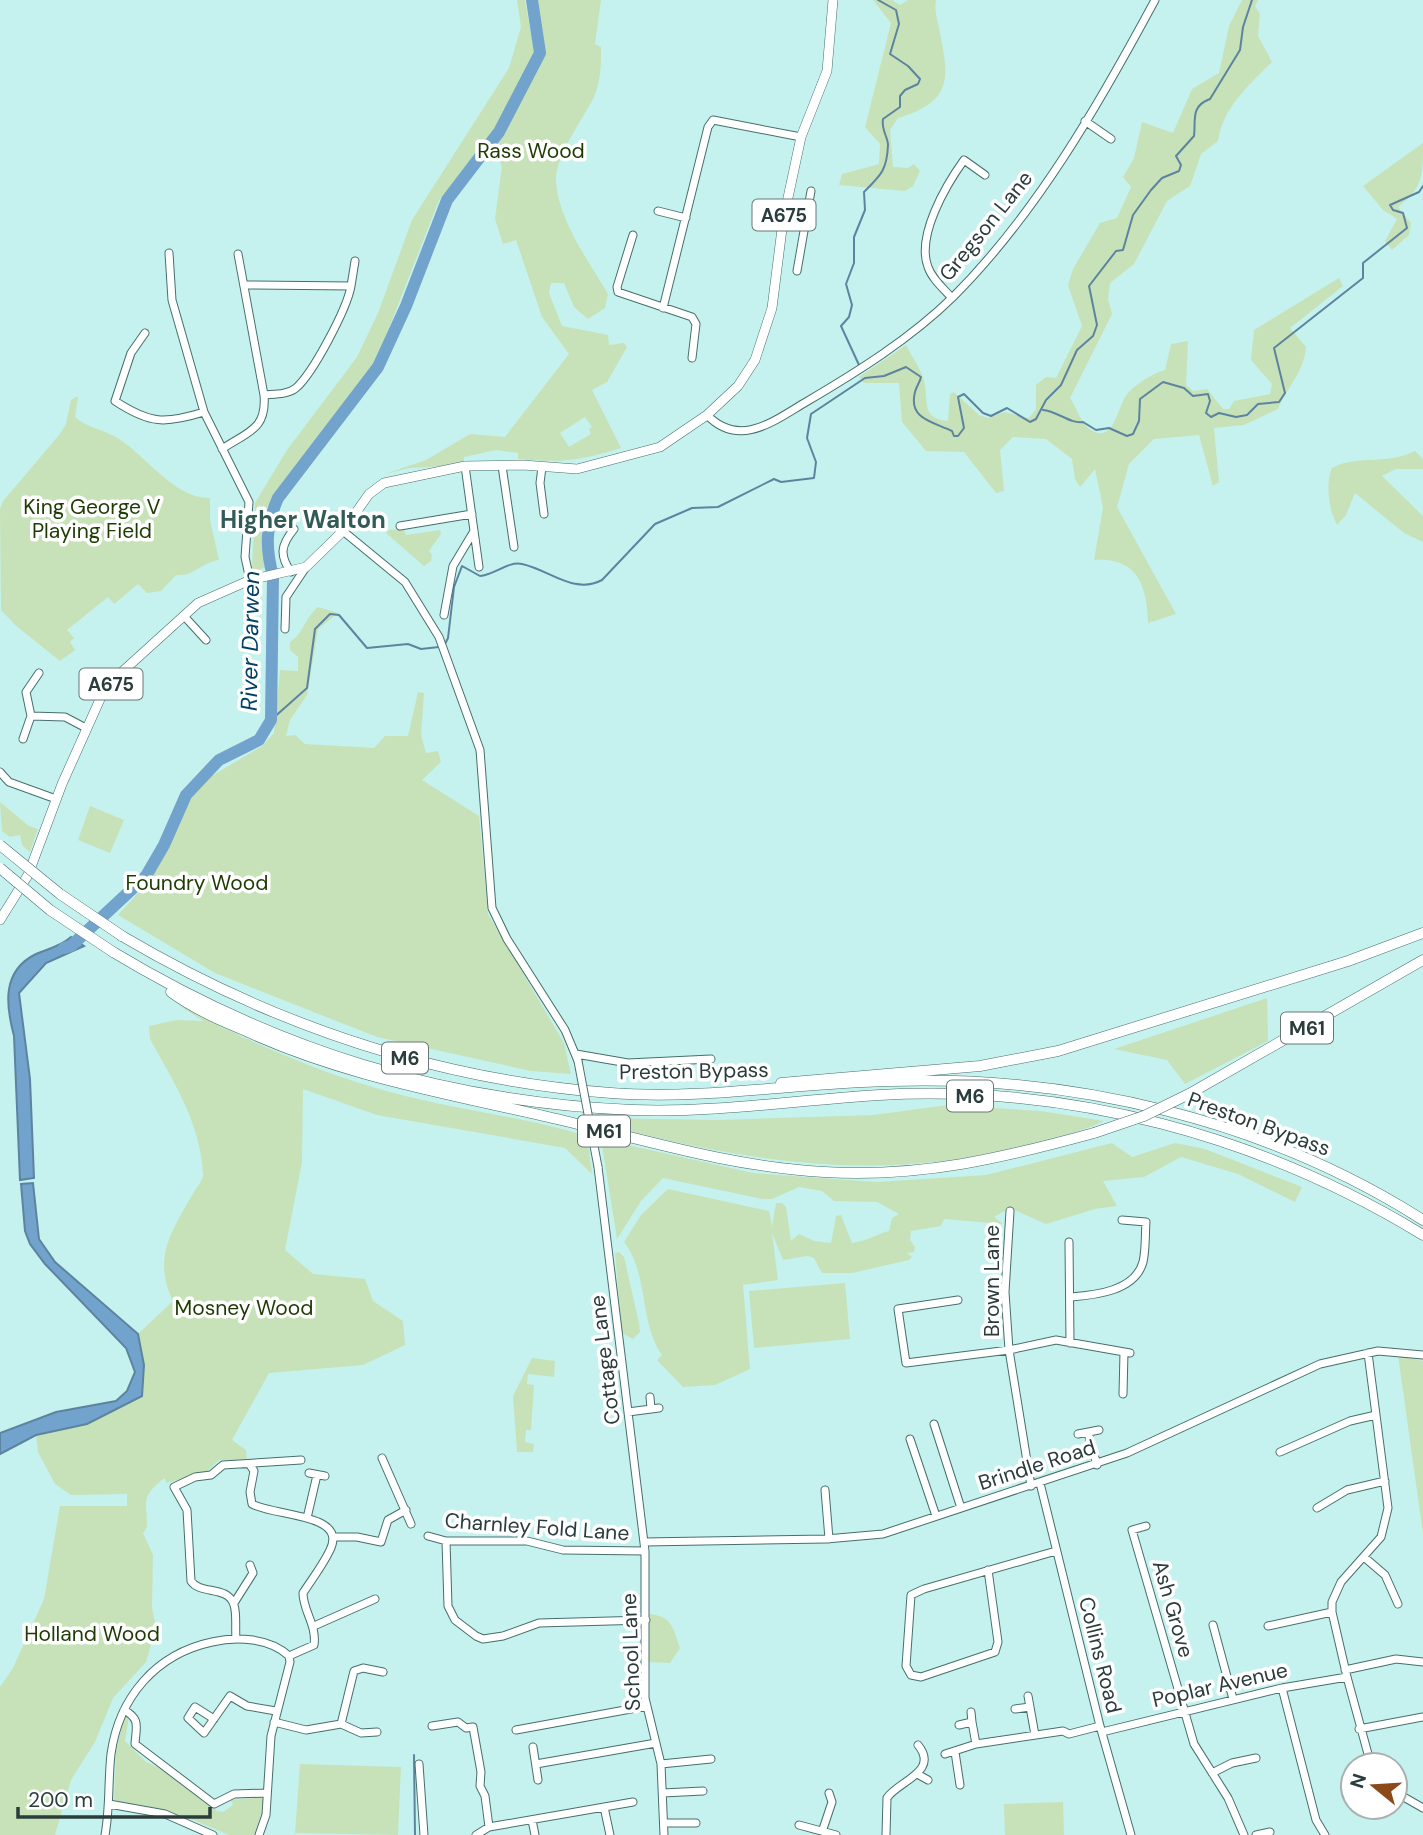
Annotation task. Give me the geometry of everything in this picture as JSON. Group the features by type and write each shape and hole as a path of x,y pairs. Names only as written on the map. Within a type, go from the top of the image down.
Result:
{"highway":[{"name":"Preston Bypass","path":"0,845 60,894 122,936 222,992 352,1044 442,1068 536,1086 613,1093 711,1094 863,1082 942,1079 1081,1092 1193,1118 1276,1146 1354,1181 1423,1220"},
{"name":"M6","path":"0,869 50,910 138,966"},
{"name":"M61","path":"711,1094 810,1078 980,1066 1058,1052 1348,961 1423,933"},
{"name":"M61","path":"138,966 190,1006 308,1057 407,1087 566,1121 735,1163 825,1172 919,1171 999,1160 1143,1116 1189,1094 1423,960"},
{"name":"Preston Bypass","path":"138,966 215,1009 297,1044 406,1079 491,1096 634,1110 735,1110 880,1095 992,1096 1136,1116 1241,1147 1338,1188 1423,1235"}],"main road":[{"name":"A675","path":"0,920 27,875 56,799 101,697 112,683 198,603 250,580 306,567 343,531 369,494 384,484 465,466 577,468 660,447 707,415 738,386 760,347 772,308 783,221 801,137 827,71 833,0"}],"street":[{"name":"Gregson Lane","path":"707,415 727,428 756,431 875,358 952,298 999,245 1085,121 1155,0"},
{"path":"663,308 708,127 713,120 801,137"},
{"path":"1085,121 1111,139"},
{"path":"952,298 929,271 925,258 934,217 948,183 964,160 985,175"},
{"path":"797,271 811,191"},
{"path":"658,211 685,218"},
{"path":"783,221 805,224"},
{"path":"633,235 617,287 621,295 692,317 695,321 692,358"},
{"path":"169,253 172,300 204,412 249,502 245,557 250,580"},
{"path":"222,449 257,427 264,418 264,395 238,254"},
{"path":"264,395 285,393 300,383 345,308 355,261"},
{"path":"245,285 351,286"},
{"path":"145,333 131,353 115,401 152,421 172,422 204,412"},
{"path":"465,466 480,567"},
{"path":"502,466 514,547"},
{"path":"542,467 540,483 544,514"},
{"path":"400,526 472,514"},
{"path":"289,572 282,560 282,549 294,529"},
{"name":"Cottage Lane","path":"343,531 405,582 442,643 480,750 492,908 507,939 565,1030 577,1058 598,1167 645,1546"},
{"path":"444,615 453,566 474,531"},
{"path":"285,629 286,597 306,567"},
{"path":"184,616 206,640"},
{"path":"23,739 31,716 26,692 39,673"},
{"path":"31,716 65,717 86,728"},
{"path":"0,772 9,782 56,799"},
{"path":"577,1058 628,1063 711,1059"},
{"name":"Brown Lane","path":"1010,1211 1005,1292 1009,1350 1031,1486"},
{"path":"1071,1297 1088,1296 1124,1286 1138,1275 1143,1262 1146,1222 1122,1220"},
{"path":"1079,1250 1069,1246 1070,1343 1127,1353 1123,1394"},
{"path":"958,1300 898,1309 906,1363 1009,1350"},
{"name":"Brown Lane","path":"1009,1350 1056,1339 1070,1343"},
{"name":"Brindle Road","path":"645,1546 830,1539 883,1534 1097,1465 1297,1373 1388,1350 1423,1355"},
{"path":"1366,1751 1332,1612 1341,1582 1381,1537 1386,1523 1385,1481 1368,1353"},
{"path":"628,1412 655,1408 650,1397"},
{"path":"1280,1452 1350,1421 1377,1415"},
{"path":"934,1424 961,1508"},
{"path":"1078,1434 1099,1430"},
{"path":"1088,1433 1097,1465"},
{"path":"910,1439 936,1516"},
{"path":"382,1458 411,1524"},
{"path":"234,1603 224,1593 201,1589 191,1581 187,1510 174,1487 195,1477 211,1475 223,1465 301,1460"},
{"path":"250,1465 254,1471 250,1492 252,1504 265,1511 307,1518 328,1526 334,1537 332,1548 303,1593 303,1601 314,1626 314,1645 289,1656"},
{"path":"307,1518 317,1475"},
{"path":"1317,1508 1347,1490 1385,1481"},
{"name":"Collins Road","path":"1040,1483 1101,1729 1131,1835"},
{"path":"825,1490 830,1539"},
{"path":"334,1537 357,1537 381,1542 388,1520 406,1510"},
{"name":"Ash Grove","path":"1146,1526 1132,1530 1183,1712"},
{"name":"Charnley Fold Lane","path":"428,1536 446,1541 527,1541 563,1550 645,1546"},
{"path":"446,1541 447,1606 455,1620 483,1639 503,1636 539,1623 646,1620"},
{"name":"School Lane","path":"645,1546 647,1706 661,1764 664,1835"},
{"path":"988,1570 998,1642 995,1652 920,1677 911,1675 906,1666 911,1595 916,1591 988,1570 1056,1551"},
{"path":"1364,1557 1385,1575 1398,1604"},
{"path":"236,1639 234,1603 253,1573 250,1565"},
{"path":"314,1626 376,1599"},
{"path":"1268,1626 1332,1612"},
{"path":"1213,1625 1233,1699"},
{"path":"106,1835 111,1755 124,1710 136,1689 163,1661 201,1644 236,1639 269,1644 289,1656"},
{"path":"259,1835 266,1818 268,1756 276,1711 290,1668 289,1656"},
{"name":"Poplar Avenue","path":"945,1754 976,1744 1063,1731 1069,1734 1183,1712 1346,1674 1396,1659 1423,1662"},
{"path":"341,1724 354,1671 363,1668 383,1672"},
{"path":"1282,1688 1315,1820 1325,1835"},
{"path":"214,1719 230,1696 247,1706 276,1711"},
{"path":"1028,1696 1035,1735"},
{"path":"516,1730 647,1706"},
{"path":"1014,1709 1030,1707"},
{"path":"124,1710 135,1716 138,1724 135,1744 214,1804 234,1794 267,1793"},
{"path":"971,1712 976,1744"},
{"path":"1183,1712 1194,1744 1228,1798 1244,1835"},
{"path":"1359,1729 1423,1717"},
{"path":"274,1722 306,1730 341,1724 361,1733 377,1732"},
{"path":"432,1726 458,1722 466,1728 473,1727 481,1772 480,1786 485,1796 489,1827"},
{"path":"959,1725 972,1722"},
{"path":"536,1764 656,1743"},
{"path":"886,1835 887,1798 897,1788 919,1775 923,1756 918,1745"},
{"path":"533,1747 538,1780"},
{"path":"955,1752 960,1785"},
{"path":"1212,1773 1232,1763 1256,1758"},
{"path":"661,1764 711,1759"},
{"path":"419,1764 424,1835"},
{"path":"919,1775 928,1780"},
{"path":"663,1793 703,1791"},
{"path":"823,1829 832,1802 829,1793"},
{"path":"476,1835 489,1827 633,1802"},
{"path":"109,1804 165,1814 213,1835"},
{"path":"604,1807 610,1835"},
{"path":"532,1820 535,1835"},
{"path":"664,1823 696,1823"},
{"path":"799,1825 823,1829 836,1835"},
{"path":"1256,1835 1270,1832"}],"green space":[{"path":"517,0 525,0 534,52 496,130 439,200 375,364 266,509 261,526 266,567 256,571 252,568 255,503 287,450 357,357 378,313 412,220 509,68 521,27"},
{"name":"Rass Wood","path":"537,0 601,0 595,44 601,47 598,86 559,162 556,182 558,197 569,226 608,294 605,308 588,319 574,307 564,283 551,283 549,293 562,326 608,335 609,345 624,343 627,347 607,382 592,390 621,448 594,456 559,461 518,459 518,453 496,450 464,457 464,465 409,468 385,474 426,460 470,434 505,437 569,354 542,317 516,240 503,244 495,219 502,166 495,151 545,54","holes":["585,417 592,427 589,429 591,434 569,447 560,433"]},
{"path":"873,0 892,0 900,5 908,0 936,0 945,61 943,85 929,104 898,118 890,130 893,167 908,168 914,164 920,171 913,186 905,191 839,185 842,174 879,164 880,144 865,127 891,23"},
{"path":"1242,0 1258,0 1255,6 1260,14 1258,36 1272,62 1231,107 1218,141 1201,154 1190,186 1167,201 1134,264 1110,283 1108,299 1112,314 1070,398 1088,428 1098,433 1105,432 1114,423 1128,393 1143,380 1165,370 1171,344 1188,341 1186,385 1193,391 1207,389 1223,409 1229,409 1234,401 1270,394 1272,384 1251,360 1254,330 1339,278 1343,286 1290,328 1306,347 1305,356 1278,409 1244,425 1214,428 1219,482 1213,486 1199,435 1154,439 1129,464 1117,507 1176,614 1148,623 1145,597 1137,576 1121,563 1094,560 1103,508 1095,469 1080,487 1075,479 1072,459 1046,439 1013,437 1000,450 1004,491 996,493 964,452 926,451 902,422 899,383 864,383 859,377 906,345 922,376 928,409 934,417 948,421 950,394 954,392 979,415 988,418 1004,412 1029,418 1036,409 1036,385 1046,377 1056,378 1082,326 1068,285 1073,269 1100,223 1117,218 1131,187 1123,177 1134,158 1142,122 1173,133 1192,89 1219,73 1229,26"},
{"path":"1423,143 1420,180 1412,194 1398,207 1411,223 1409,235 1392,250 1385,241 1397,219 1383,210 1363,186"},
{"name":"King George V Playing Field","path":"78,396 75,417 80,421 119,439 185,492 210,498 210,520 219,560 188,574 176,575 161,591 147,593 138,584 114,604 108,597 67,630 74,638 70,642 75,650 60,661 15,625 1,610 0,509 3,501 60,434 66,424 71,400"},
{"path":"1415,451 1423,459 1423,469 1396,469 1382,476 1423,516 1423,542 1404,533 1355,493 1346,515 1337,525 1329,497 1332,468 1352,462 1393,458"},
{"path":"404,529 406,535 440,530 441,534 429,551 432,555 431,561 424,566 386,533 389,530"},
{"name":"Foundry Wood","path":"318,607 338,613 318,629 307,695 290,720 286,736 295,735 305,744 374,748 385,736 408,736 418,692 424,693 421,735 426,753 438,751 441,762 422,780 479,816 488,914 564,1043 571,1074 531,1071 377,1037 215,973 118,915 149,881 163,858 191,796 212,776 262,746 274,733 280,670 298,671 298,657 290,650 290,642"},
{"path":"0,802 29,826 38,829 30,852 22,845 20,835 10,837 2,831"},
{"path":"90,806 124,820 110,853 78,840"},
{"path":"1267,998 1268,1041 1185,1084 1167,1060 1114,1049"},
{"name":"Mosney Wood","path":"177,1004 283,1055 338,1076 418,1099 587,1136 592,1174 565,1148 377,1115 303,1089 302,1162 285,1250 313,1274 365,1279 373,1301 403,1321 405,1345 363,1365 269,1373 232,1440 246,1450 247,1460 219,1460 206,1472 167,1483 164,1478 151,1490 146,1500 147,1527 143,1533 153,1555 152,1608 156,1628 146,1662 113,1698 95,1742 71,1780 55,1835 0,1835 0,1687 13,1668 44,1599 60,1506 127,1506 127,1494 71,1495 55,1484 38,1452 36,1435 87,1424 141,1396 144,1365 138,1334 173,1301 164,1271 167,1245 178,1219 203,1178 201,1154 191,1120 177,1087 150,1039 149,1026 176,1020 203,1021"},
{"path":"948,1105 1041,1111 1104,1121 1028,1145 972,1157 864,1165 759,1157 652,1137 598,1123 598,1118 719,1120 873,1115"},
{"path":"601,1139 753,1173 877,1182 986,1175 1112,1143 1132,1157 1175,1143 1205,1149 1302,1187 1295,1202 1238,1174 1181,1157 1144,1177 1103,1181 1117,1206 1095,1209 1046,1224 1010,1208 994,1217 1003,1224 944,1219 941,1226 911,1231 910,1240 915,1247 914,1252 907,1253 912,1257 909,1260 852,1273 822,1273 814,1258 808,1256 783,1260 772,1233 778,1280 743,1285 750,1369 715,1385 683,1387 657,1360 662,1355 650,1328 637,1269 624,1242 641,1215 668,1189 769,1211 772,1226 776,1203 782,1203 786,1207 791,1241 799,1234 814,1241 831,1243 836,1216 841,1215 852,1243 857,1242 889,1231 892,1218 899,1214 877,1202 834,1201 822,1191 799,1187 772,1199 762,1199 663,1178 641,1201 617,1239"},
{"path":"619,1252 624,1257 639,1323 640,1332 633,1339 622,1333 615,1253"},
{"path":"845,1283 850,1339 754,1348 749,1291"},
{"path":"1398,1355 1423,1361 1423,1534"},
{"path":"532,1358 555,1361 554,1377 528,1374 527,1384 534,1385 531,1430 526,1430 525,1442 534,1444 533,1452 517,1452 513,1396"},
{"path":"649,1614 663,1617 673,1629 680,1648 670,1663 649,1662"},
{"path":"124,1717 129,1717 125,1741 146,1762 174,1775 217,1811 223,1812 233,1805 231,1800 265,1797 262,1820 255,1835 229,1835 191,1819 114,1800 116,1751"},
{"path":"300,1764 401,1767 398,1835 295,1833"},
{"path":"1063,1802 1064,1835 1005,1835 1004,1804"}],"water":[{"path":"71,937 84,946 46,963 19,993 30,1079 34,1178 20,1180 14,1036 9,1013 9,990 17,970 25,961"},
{"path":"33,1183 39,1239 55,1262 138,1334 144,1365 142,1396 87,1424 36,1435 0,1454 0,1433 56,1412 116,1401 127,1391 135,1372 126,1348 45,1264 30,1244 25,1231 21,1184"}],"waterway":[{"name":"River Darwen","path":"64,948 71,946 146,876 164,845 186,795 219,760 259,740 271,720 273,576 268,536 274,508 278,498 378,367 406,306 447,200 499,132 540,53 532,0"},
{"path":"859,365 841,326 849,317 852,305 846,284 854,263 854,237 865,210 864,192 879,176 886,160 888,145 883,119 900,107 900,96 905,90 918,84 920,79 908,66 890,54 899,24 896,10 878,0"},
{"path":"444,646 448,638 454,587 462,566 480,576 506,566 522,564 572,583 582,585 602,580 655,524 692,508 718,507 774,479 781,482 814,478 816,462 807,438 811,414 865,378 884,376 906,367 921,377 914,401 919,414 952,431 954,436 958,436 964,428 958,397 964,394 983,413 991,416 1007,408 1030,422 1036,419 1046,400 1061,385 1077,350 1093,336 1097,325 1089,286 1116,251 1123,250 1133,215 1151,190 1162,178 1179,171 1181,165 1176,156 1194,136 1199,106 1210,99 1240,50 1243,27 1252,0"},
{"path":"1043,410 1083,422 1096,430 1109,428 1127,436 1133,434 1139,421 1140,399 1163,382 1184,388 1193,396 1208,394 1210,401 1206,413 1211,417 1219,413 1236,417 1247,415 1258,404 1279,402 1285,393 1274,348 1363,278 1363,263 1407,228 1403,213 1393,210 1390,205 1419,192 1423,186"},
{"path":"271,720 307,688 315,629 330,614 339,615 367,648 408,644 421,649 439,647"},
{"path":"414,1755 415,1835"}],"district":[{"name":"Higher Walton","path":"303,520"}],"park label":[{"name":"Holland Wood","path":"92,1634"}]}
